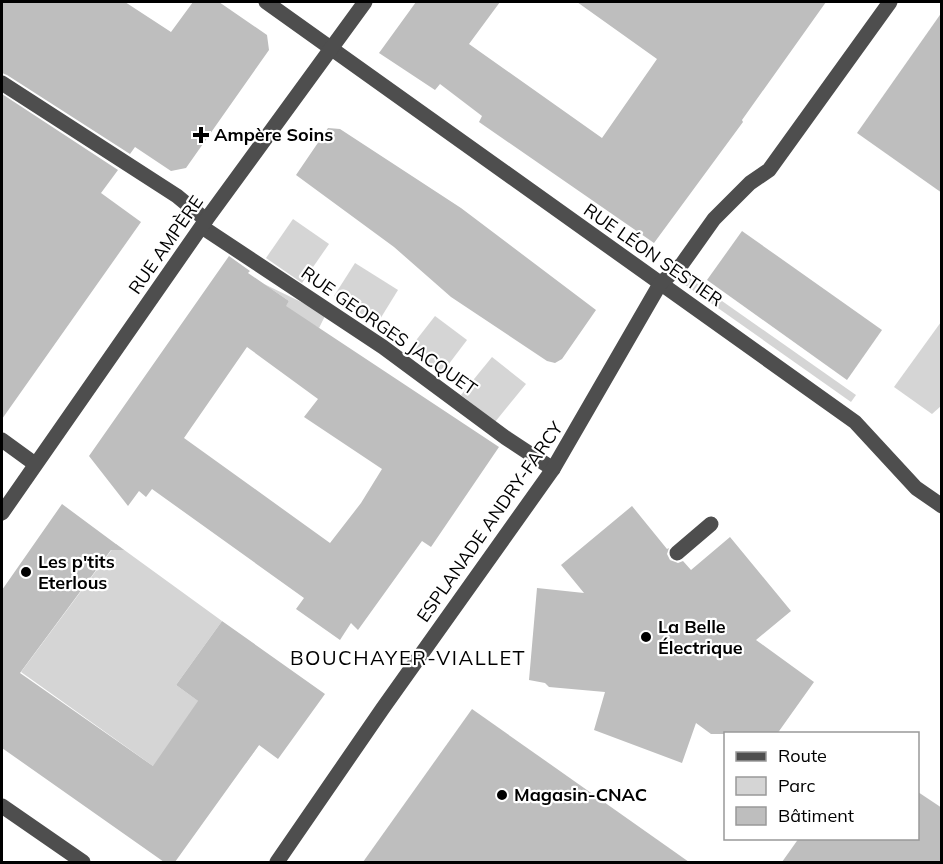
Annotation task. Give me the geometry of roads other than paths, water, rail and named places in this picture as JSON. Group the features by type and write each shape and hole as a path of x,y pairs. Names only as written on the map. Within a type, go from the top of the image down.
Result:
{"street":[{"name":"RUE LÉON SESTIER","path":"266,2 841,411 855,422 916,488 942,506"},
{"name":"RUE AMPÈRE","path":"2,513 204,223 365,2"},
{"name":"ESPLANADE ANDRY-FARCY","path":"277,862 383,708 554,469 660,284 682,264 714,219 750,183 769,170 890,2"},
{"name":"RUE GEORGES JACQUET","path":"2,83 177,196 204,223 383,347 506,438 554,469"},
{"path":"2,440 35,464"},
{"path":"677,553 711,524"},
{"path":"2,806 83,862"}],"place":[{"name":"Ampère Soins","path":"201,135"},
{"name":"Les p'tits Eterlous","path":"26,572"},
{"name":"La Belle Électrique","path":"646,637"},
{"name":"Magasin-CNAC","path":"502,795"}],"district":[{"name":"BOUCHAYER-VIALLET","path":"408,658"}]}
